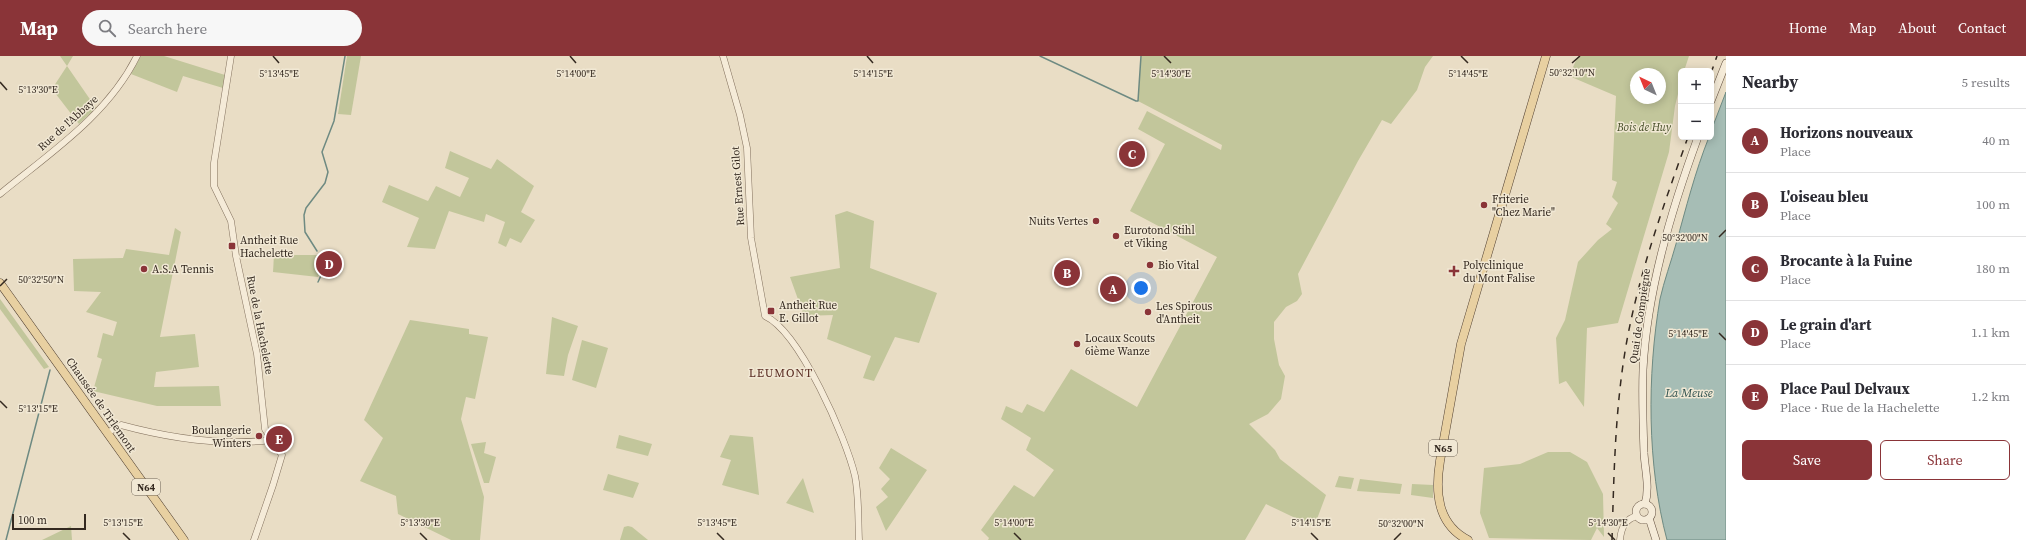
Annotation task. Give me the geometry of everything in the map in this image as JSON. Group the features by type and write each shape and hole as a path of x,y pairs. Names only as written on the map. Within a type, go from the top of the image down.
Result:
{"main road":[{"name":"N65","path":"1468,540 1454,531 1443,515 1438,492 1438,474 1460,344 1546,56"},
{"path":"1714,93 1726,63"},
{"name":"Quai de Compiègne","path":"1646,504 1648,487 1644,454 1642,396 1647,334 1654,287 1664,244 1697,140"},
{"name":"Chaussée de Tirlemont","path":"0,283 184,540"},
{"path":"1642,504 1646,504 1652,508 1653,512 1649,518 1643,520 1637,516 1637,509 1642,504"},
{"path":"1649,518 1656,540"}],"street":[{"name":"Rue de l'Abbaye","path":"0,194 94,115 117,90 137,56"},
{"name":"Rue de la Hachelette","path":"232,56 214,163 214,186 231,221 236,256 257,354 265,429 282,455 254,540"},
{"name":"Rue Ernest Gilot","path":"723,56 740,115 747,148 751,238 765,316 779,325 794,344 824,397 839,432 855,476 859,540"},
{"path":"107,433 121,425 180,438 254,442 271,440"},
{"path":"1620,540 1622,528 1625,523 1637,516"}],"green space":[{"path":"60,56 73,56 67,66"},
{"path":"141,56 164,56 225,75 223,88 183,76 177,92 131,74"},
{"path":"347,56 361,56 351,115 338,114"},
{"path":"1141,56 1433,56 1425,67 1417,90 1391,124 1382,120 1358,161 1298,274 1302,294 1297,301 1286,307 1274,322 1274,339 1279,365 1285,376 1281,399 1268,414 1249,424 1275,450 1280,459 1326,495 1314,527 1266,504 1245,540 988,540 989,538 981,530 1014,485 1034,497 1054,470 1026,450 1031,438 1001,419 1006,406 1022,413 1027,404 1044,412 1071,369 1137,407 1217,257 1130,211 1165,144 1138,129 1147,111 1221,150 1222,145 1138,101"},
{"name":"Bois de Huy","path":"1578,56 1689,56 1685,68 1678,68 1678,94 1669,152 1618,323 1587,328 1584,407 1566,381 1559,384 1556,338 1565,320 1578,262 1598,240 1612,229 1606,224 1618,203 1612,197 1617,182 1612,180 1616,96 1569,76"},
{"path":"67,66 96,108 79,124 52,89"},
{"path":"450,151 491,169 497,159 534,186 521,212 535,220 521,243 510,238 506,247 498,243 505,222 486,214 484,222 449,211 435,249 407,247 419,218 382,202 389,185 428,201 436,186 460,197 469,178 445,168"},
{"path":"847,211 874,221 870,268 937,293 919,343 895,337 874,381 863,378 871,356 827,339 833,315 804,316 790,277 840,268 835,215"},
{"path":"175,228 181,232 160,337 195,334 199,367 156,372 154,387 219,386 221,406 157,406 93,391 102,359 97,357 103,333 113,336 117,322 86,312 101,292 74,291 73,259 123,258 126,249 169,255"},
{"path":"274,255 320,255 323,266 318,277 273,272"},
{"path":"0,299 49,367 44,369 0,309"},
{"path":"552,317 578,326 568,355 564,376 546,374"},
{"path":"410,320 469,329 469,334 488,337 475,399 466,397 461,419 484,497 480,540 451,540 398,514 396,496 360,481 383,438 364,420"},
{"path":"582,340 608,348 596,388 572,380"},
{"path":"619,435 652,444 648,456 616,448"},
{"path":"730,435 753,437 759,495 722,485 731,460 720,457"},
{"path":"486,442 484,453 496,457 489,483 484,483 471,444"},
{"path":"891,448 927,470 886,531 876,507 888,497 881,489 890,479 879,468"},
{"path":"1548,452 1570,452 1587,462 1603,494 1604,537 1597,528 1591,540 1489,538 1480,513 1484,468 1520,464"},
{"path":"608,474 639,483 633,498 603,490"},
{"path":"1339,476 1354,478 1351,489 1335,487"},
{"path":"803,478 814,513 786,503"},
{"path":"1360,479 1402,484 1400,494 1357,491"},
{"path":"1412,484 1433,485 1433,498 1411,495"},
{"path":"71,526 72,540 42,540"},
{"path":"624,527 632,527 648,540 620,540"}],"water":[{"name":"La Meuse","path":"1726,92 1726,540 1667,540 1660,511 1656,481 1651,420 1651,389 1656,328 1660,299 1699,163 1708,140 1714,140 1714,123"}],"waterway":[{"path":"317,251 305,232 304,215 306,208 325,183 328,172 322,152 334,121 345,56"},
{"path":"1040,56 1136,101 1138,101 1141,56"},
{"path":"318,282 323,271 319,256"},
{"path":"6,540 50,370"}],"railway":[{"path":"1713,68 1717,56"},
{"path":"1612,540 1614,465 1620,390 1627,340 1632,314 1646,263 1687,140"}],"place":[{"name":"Brocante à la Fuine","path":"1132,154"},
{"name":"Friterie \"Chez Marie\"","path":"1484,205"},
{"name":"Nuits Vertes","path":"1096,221"},
{"name":"Eurotond Stihl et Viking","path":"1116,236"},
{"name":"Antheit Rue Hachelette","path":"232,246"},
{"name":"Le grain d'art","path":"329,264"},
{"name":"Bio Vital","path":"1150,265"},
{"name":"A.S.A Tennis","path":"144,269"},
{"name":"Polyclinique du Mont Falise","path":"1454,271"},
{"name":"L'oiseau bleu","path":"1067,273"},
{"name":"Horizons nouveaux","path":"1113,289"},
{"name":"Antheit Rue E. Gillot","path":"771,311"},
{"name":"Les Spirous d'Antheit","path":"1148,312"},
{"name":"Locaux Scouts 6ième Wanze","path":"1077,344"},
{"name":"Boulangerie Winters","path":"259,436"},
{"name":"Place Paul Delvaux","path":"279,439"}],"district":[{"name":"LEUMONT","path":"781,373"}]}
